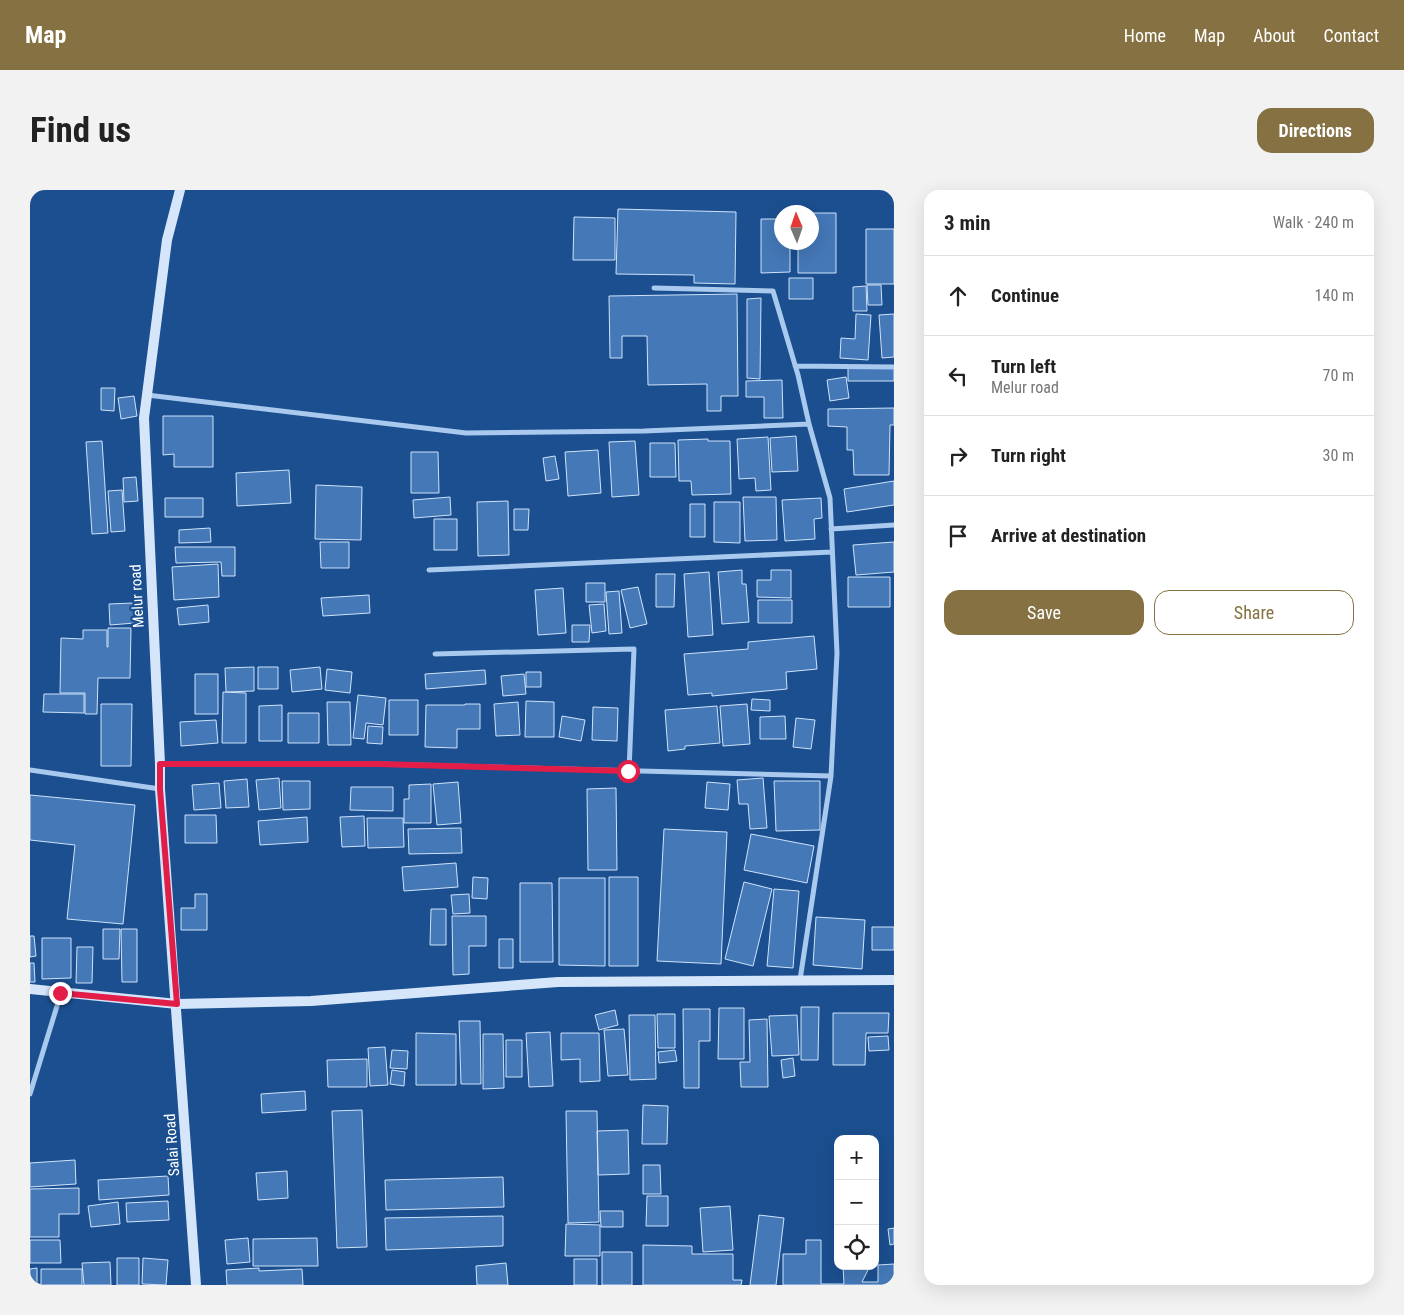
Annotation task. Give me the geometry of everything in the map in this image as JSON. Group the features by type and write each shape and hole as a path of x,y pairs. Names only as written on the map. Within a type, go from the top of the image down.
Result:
{"main road":[{"name":"Melur road","path":"177,1004 160,789 144,418 167,240 180,190"},
{"path":"30,989 177,1004 311,1001 558,982 894,980"},
{"name":"Salai Road","path":"177,1004 196,1285"}],"street":[{"path":"654,288 774,291 830,498 837,653 831,776 800,981"},
{"path":"795,366 894,367"},
{"path":"147,395 466,433 644,431 809,424"},
{"path":"831,529 894,525"},
{"path":"429,570 832,552"},
{"path":"435,654 634,649 628,771"},
{"path":"160,764 378,764 831,776"},
{"path":"30,770 160,789"},
{"path":"30,1094 60,993"}],"building":[{"path":"618,209 736,212 735,284 694,283 694,275 616,274"},
{"path":"819,213 836,213 836,273 798,273 798,250 819,250"},
{"path":"574,217 615,218 615,260 573,260"},
{"path":"761,219 774,219 774,250 790,250 790,272 761,273"},
{"path":"866,229 894,229 894,284 866,284"},
{"path":"789,278 813,278 813,299 789,299"},
{"path":"867,285 881,285 882,305 868,305"},
{"path":"866,286 867,311 853,311 853,287"},
{"path":"737,294 738,396 721,396 721,411 707,411 707,384 648,385 647,336 622,336 622,358 610,358 609,296"},
{"path":"761,298 760,379 747,378 747,299"},
{"path":"856,314 871,315 868,360 840,358 841,338 855,339"},
{"path":"894,314 894,357 882,358 879,315"},
{"path":"848,368 894,368 894,381 848,381"},
{"path":"846,377 849,398 830,401 827,380"},
{"path":"782,380 783,418 764,418 764,397 746,397 746,381"},
{"path":"101,388 115,388 114,411 101,410"},
{"path":"134,396 137,416 121,419 118,398"},
{"path":"894,408 894,425 890,425 889,475 854,475 853,450 847,450 847,427 828,426 828,409"},
{"path":"163,416 213,416 213,467 174,467 174,454 163,455"},
{"path":"796,436 798,471 772,472 770,438"},
{"path":"768,437 771,490 756,491 755,478 739,479 737,439"},
{"path":"708,439 708,441 730,441 731,494 692,495 691,481 679,481 678,440"},
{"path":"102,441 108,533 92,534 86,442"},
{"path":"635,441 639,495 612,497 609,442"},
{"path":"650,443 675,443 676,477 650,477"},
{"path":"598,450 601,493 568,496 565,452"},
{"path":"411,452 438,452 439,493 411,493"},
{"path":"555,456 559,479 546,481 543,458"},
{"path":"289,470 291,503 237,506 236,473"},
{"path":"136,477 138,501 124,502 123,478"},
{"path":"894,481 894,505 847,512 844,489"},
{"path":"316,485 362,487 361,540 315,539"},
{"path":"122,490 125,531 111,532 108,491"},
{"path":"450,497 451,515 414,518 413,500"},
{"path":"743,497 776,497 777,540 745,541"},
{"path":"165,498 203,498 203,517 165,517"},
{"path":"821,498 822,518 814,519 815,539 785,541 782,500"},
{"path":"508,501 509,555 478,556 477,502"},
{"path":"714,502 740,502 740,543 714,542"},
{"path":"690,504 705,504 705,537 690,537"},
{"path":"514,509 529,509 528,530 514,530"},
{"path":"434,519 457,519 457,550 434,550"},
{"path":"210,528 211,542 179,543 179,530"},
{"path":"320,542 349,542 349,568 321,568"},
{"path":"894,542 894,572 856,575 853,545"},
{"path":"175,547 235,547 235,576 222,576 221,562 176,563"},
{"path":"218,564 219,597 174,600 172,567"},
{"path":"742,570 742,584 746,584 749,622 722,624 718,572"},
{"path":"771,570 791,570 791,598 757,597 757,580 771,580"},
{"path":"709,572 713,635 688,637 684,574"},
{"path":"656,574 675,574 674,607 656,607"},
{"path":"848,577 890,577 890,607 848,607"},
{"path":"586,583 605,583 605,602 586,602"},
{"path":"638,587 647,624 630,628 621,590"},
{"path":"563,588 566,633 538,635 535,590"},
{"path":"619,591 622,633 609,634 606,592"},
{"path":"369,595 370,613 323,616 321,598"},
{"path":"758,600 792,600 792,623 758,623"},
{"path":"133,603 135,623 110,625 109,604"},
{"path":"604,604 606,631 592,633 589,605"},
{"path":"208,605 209,622 179,625 177,608"},
{"path":"572,625 590,625 589,642 572,642"},
{"path":"108,628 131,628 130,678 98,678 97,714 85,714 85,693 60,693 61,638 83,639 83,630 107,630 108,647"},
{"path":"814,636 817,669 786,672 787,689 712,696 712,693 688,695 684,654 748,649 748,642"},
{"path":"254,667 254,691 226,692 225,668"},
{"path":"258,667 278,667 278,689 258,689"},
{"path":"320,667 322,689 292,692 290,670"},
{"path":"327,669 352,672 350,693 325,690"},
{"path":"485,670 486,684 426,689 425,674"},
{"path":"526,672 541,672 541,687 526,687"},
{"path":"195,674 218,674 218,714 195,714"},
{"path":"524,674 526,694 503,696 501,676"},
{"path":"223,692 246,693 246,743 222,743"},
{"path":"44,694 84,694 84,713 43,712"},
{"path":"358,695 386,698 383,725 366,723 364,739 353,738"},
{"path":"752,699 770,700 770,711 751,710"},
{"path":"389,700 418,700 418,735 389,735"},
{"path":"526,701 554,702 554,737 525,737"},
{"path":"327,702 350,702 351,745 328,745"},
{"path":"518,702 520,735 496,736 494,704"},
{"path":"101,704 132,704 131,766 101,766"},
{"path":"480,704 480,729 457,729 457,748 425,747 426,705"},
{"path":"747,704 750,744 723,746 720,706"},
{"path":"282,705 282,741 259,741 259,706"},
{"path":"717,706 720,743 685,746 685,749 668,751 665,710"},
{"path":"593,707 618,708 617,741 592,740"},
{"path":"288,713 319,713 319,743 288,743"},
{"path":"562,716 585,720 581,741 559,737"},
{"path":"785,716 786,739 760,739 760,717"},
{"path":"796,718 815,720 811,749 793,747"},
{"path":"216,720 218,743 181,746 180,722"},
{"path":"368,726 383,727 382,744 367,743"},
{"path":"279,778 281,808 259,810 256,780"},
{"path":"763,778 767,828 750,829 748,804 739,804 737,780"},
{"path":"247,779 249,807 226,808 224,781"},
{"path":"282,781 310,781 310,809 283,810"},
{"path":"774,781 820,781 820,830 776,831"},
{"path":"458,782 461,823 437,825 433,784"},
{"path":"707,782 730,784 728,810 705,808"},
{"path":"219,783 221,808 194,810 192,785"},
{"path":"431,784 431,823 404,823 404,799 409,799 409,785"},
{"path":"351,787 393,787 393,811 350,810"},
{"path":"616,788 617,870 588,870 587,789"},
{"path":"30,795 135,805 123,924 67,919 75,845 30,840"},
{"path":"185,815 216,815 217,843 185,843"},
{"path":"364,816 365,846 342,847 340,817"},
{"path":"307,817 308,842 260,845 258,821"},
{"path":"367,818 403,818 404,847 368,848"},
{"path":"461,828 462,853 409,854 408,829"},
{"path":"664,829 727,832 721,964 657,961"},
{"path":"751,834 814,846 807,883 744,870"},
{"path":"456,863 458,887 404,891 402,867"},
{"path":"473,877 488,878 487,899 472,898"},
{"path":"609,877 638,877 638,966 609,966"},
{"path":"559,878 605,878 605,966 559,965"},
{"path":"744,882 772,889 753,966 725,959"},
{"path":"520,883 552,883 553,962 520,962"},
{"path":"774,889 799,891 793,968 767,966"},
{"path":"195,894 207,894 207,930 181,930 181,908 195,908"},
{"path":"469,894 470,913 453,914 451,895"},
{"path":"431,909 446,909 446,945 430,945"},
{"path":"452,916 486,916 486,946 469,946 469,974 453,975"},
{"path":"816,917 865,920 862,969 813,965"},
{"path":"872,927 894,927 894,950 872,950"},
{"path":"103,929 120,929 119,959 103,959"},
{"path":"121,929 137,929 137,982 122,982"},
{"path":"30,936 34,936 36,956 30,957"},
{"path":"42,938 71,938 71,978 42,979"},
{"path":"499,939 513,939 513,968 499,968"},
{"path":"77,947 93,947 92,983 76,983"},
{"path":"30,963 34,963 35,982 30,982"},
{"path":"801,1007 819,1007 818,1060 801,1060"},
{"path":"719,1008 744,1008 744,1059 718,1059"},
{"path":"683,1009 710,1009 710,1041 699,1041 699,1088 684,1088"},
{"path":"615,1010 618,1025 599,1030 595,1015"},
{"path":"833,1013 889,1013 888,1033 866,1033 865,1065 833,1065"},
{"path":"657,1014 675,1014 675,1048 658,1048"},
{"path":"629,1015 655,1015 656,1079 630,1080"},
{"path":"797,1015 799,1055 772,1056 769,1016"},
{"path":"767,1019 768,1087 741,1087 740,1062 750,1062 749,1020"},
{"path":"459,1021 480,1021 481,1084 461,1084"},
{"path":"624,1029 628,1075 608,1076 604,1030"},
{"path":"550,1032 553,1086 529,1087 526,1033"},
{"path":"416,1033 456,1034 456,1085 416,1085"},
{"path":"561,1033 599,1033 600,1081 580,1082 580,1059 561,1060"},
{"path":"483,1034 503,1034 504,1088 483,1089"},
{"path":"888,1036 889,1050 869,1051 868,1037"},
{"path":"506,1040 522,1040 522,1077 506,1077"},
{"path":"385,1047 388,1085 370,1086 368,1048"},
{"path":"392,1050 408,1051 407,1069 390,1068"},
{"path":"675,1050 677,1061 659,1063 658,1052"},
{"path":"793,1058 795,1076 783,1078 781,1060"},
{"path":"367,1059 367,1087 328,1087 327,1060"},
{"path":"392,1070 405,1072 404,1086 390,1084"},
{"path":"305,1091 306,1110 262,1113 261,1094"},
{"path":"643,1105 668,1106 667,1144 642,1144"},
{"path":"362,1110 367,1247 337,1248 332,1111"},
{"path":"566,1111 597,1111 599,1222 568,1223"},
{"path":"628,1130 629,1174 598,1175 597,1131"},
{"path":"75,1160 76,1184 30,1187 30,1163"},
{"path":"643,1165 660,1165 661,1194 643,1194"},
{"path":"287,1171 288,1198 258,1200 256,1173"},
{"path":"168,1176 169,1195 99,1200 98,1180"},
{"path":"503,1177 504,1207 386,1210 385,1180"},
{"path":"79,1188 79,1214 59,1214 59,1237 30,1237 30,1189"},
{"path":"647,1196 668,1196 668,1226 646,1226"},
{"path":"168,1201 169,1220 127,1222 126,1203"},
{"path":"118,1202 120,1224 91,1227 88,1206"},
{"path":"730,1206 733,1250 703,1252 700,1208"},
{"path":"600,1211 623,1211 623,1227 601,1227"},
{"path":"759,1215 784,1218 776,1285 750,1285"},
{"path":"503,1216 503,1246 386,1250 385,1218"},
{"path":"566,1224 600,1225 600,1256 565,1256"},
{"path":"894,1228 894,1244 890,1245 888,1229"},
{"path":"248,1238 250,1262 227,1264 225,1240"},
{"path":"317,1238 318,1266 253,1266 253,1239"},
{"path":"30,1240 60,1240 61,1263 30,1263"},
{"path":"806,1240 821,1240 821,1284 844,1284 843,1270 868,1270 862,1282 878,1282 879,1265 894,1264 894,1285 783,1285 783,1254 806,1254"},
{"path":"643,1245 692,1246 692,1254 733,1254 733,1280 742,1280 741,1285 643,1285"},
{"path":"602,1252 632,1252 632,1285 602,1285"},
{"path":"117,1258 139,1258 139,1285 117,1285"},
{"path":"143,1258 168,1260 166,1285 142,1284"},
{"path":"574,1259 597,1259 597,1285 574,1285"},
{"path":"110,1262 111,1285 84,1285 82,1263"},
{"path":"506,1263 508,1285 477,1285 476,1266"},
{"path":"37,1268 37,1285 30,1285 30,1269"},
{"path":"259,1268 259,1271 302,1269 303,1285 227,1285 226,1270"},
{"path":"41,1269 82,1269 82,1285 41,1285"}],"route":[{"path":"60,993 177,1004 160,789 160,764 378,764 628,771"}]}
